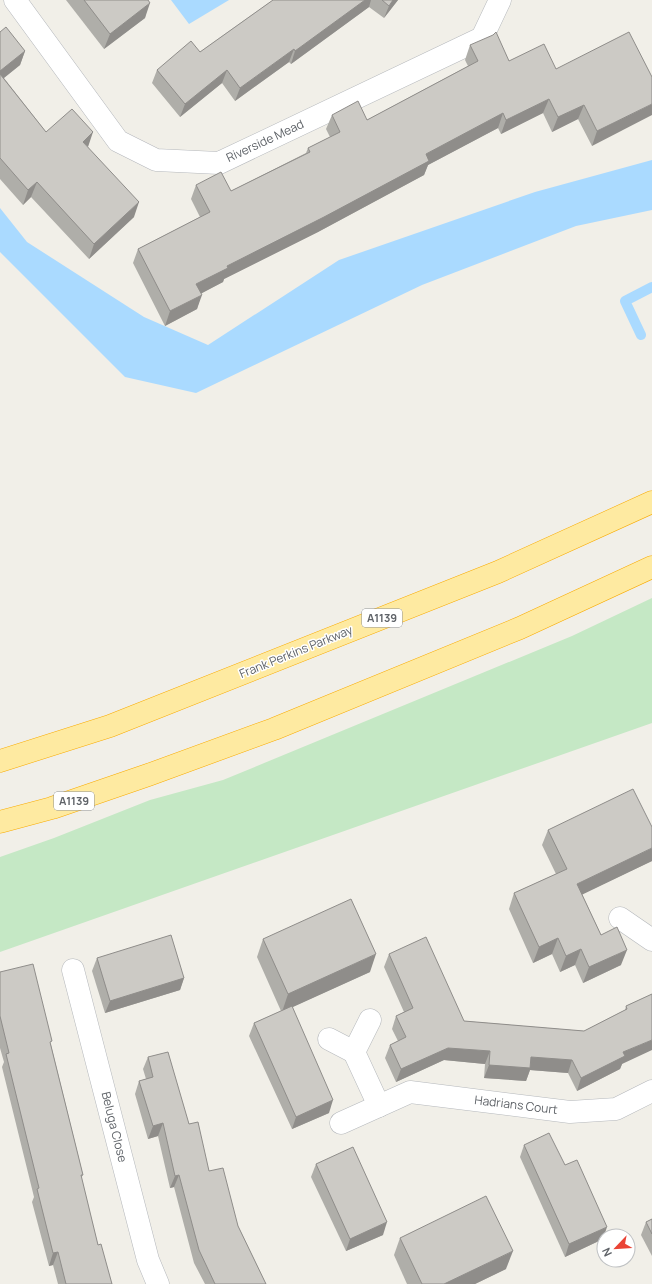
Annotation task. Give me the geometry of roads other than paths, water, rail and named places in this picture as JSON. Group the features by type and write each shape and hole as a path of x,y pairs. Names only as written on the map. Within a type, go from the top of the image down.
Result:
{"highway":[{"name":"Frank Perkins Parkway","path":"0,760 110,726 498,572 652,502"},
{"name":"A1139","path":"0,822 52,808 274,729 506,634 652,567"}],"street":[{"name":"Riverside Mead","path":"15,0 118,141 156,160 219,163 482,38 500,0"},
{"path":"620,918 652,940"},
{"name":"Beluga Close","path":"73,970 148,1260 158,1284"},
{"path":"354,1052 370,1020"},
{"path":"329,1039 354,1052 379,1106"},
{"name":"Hadrians Court","path":"341,1123 410,1092 570,1112 616,1109 652,1091"}],"water":[{"path":"171,0 229,0 189,24"},
{"path":"652,160 652,210 576,226 422,285 196,393 125,377 0,252 0,208 27,242 144,317 208,345 339,260 535,192"}],"waterway":[{"path":"641,335 625,301 652,287"}]}
